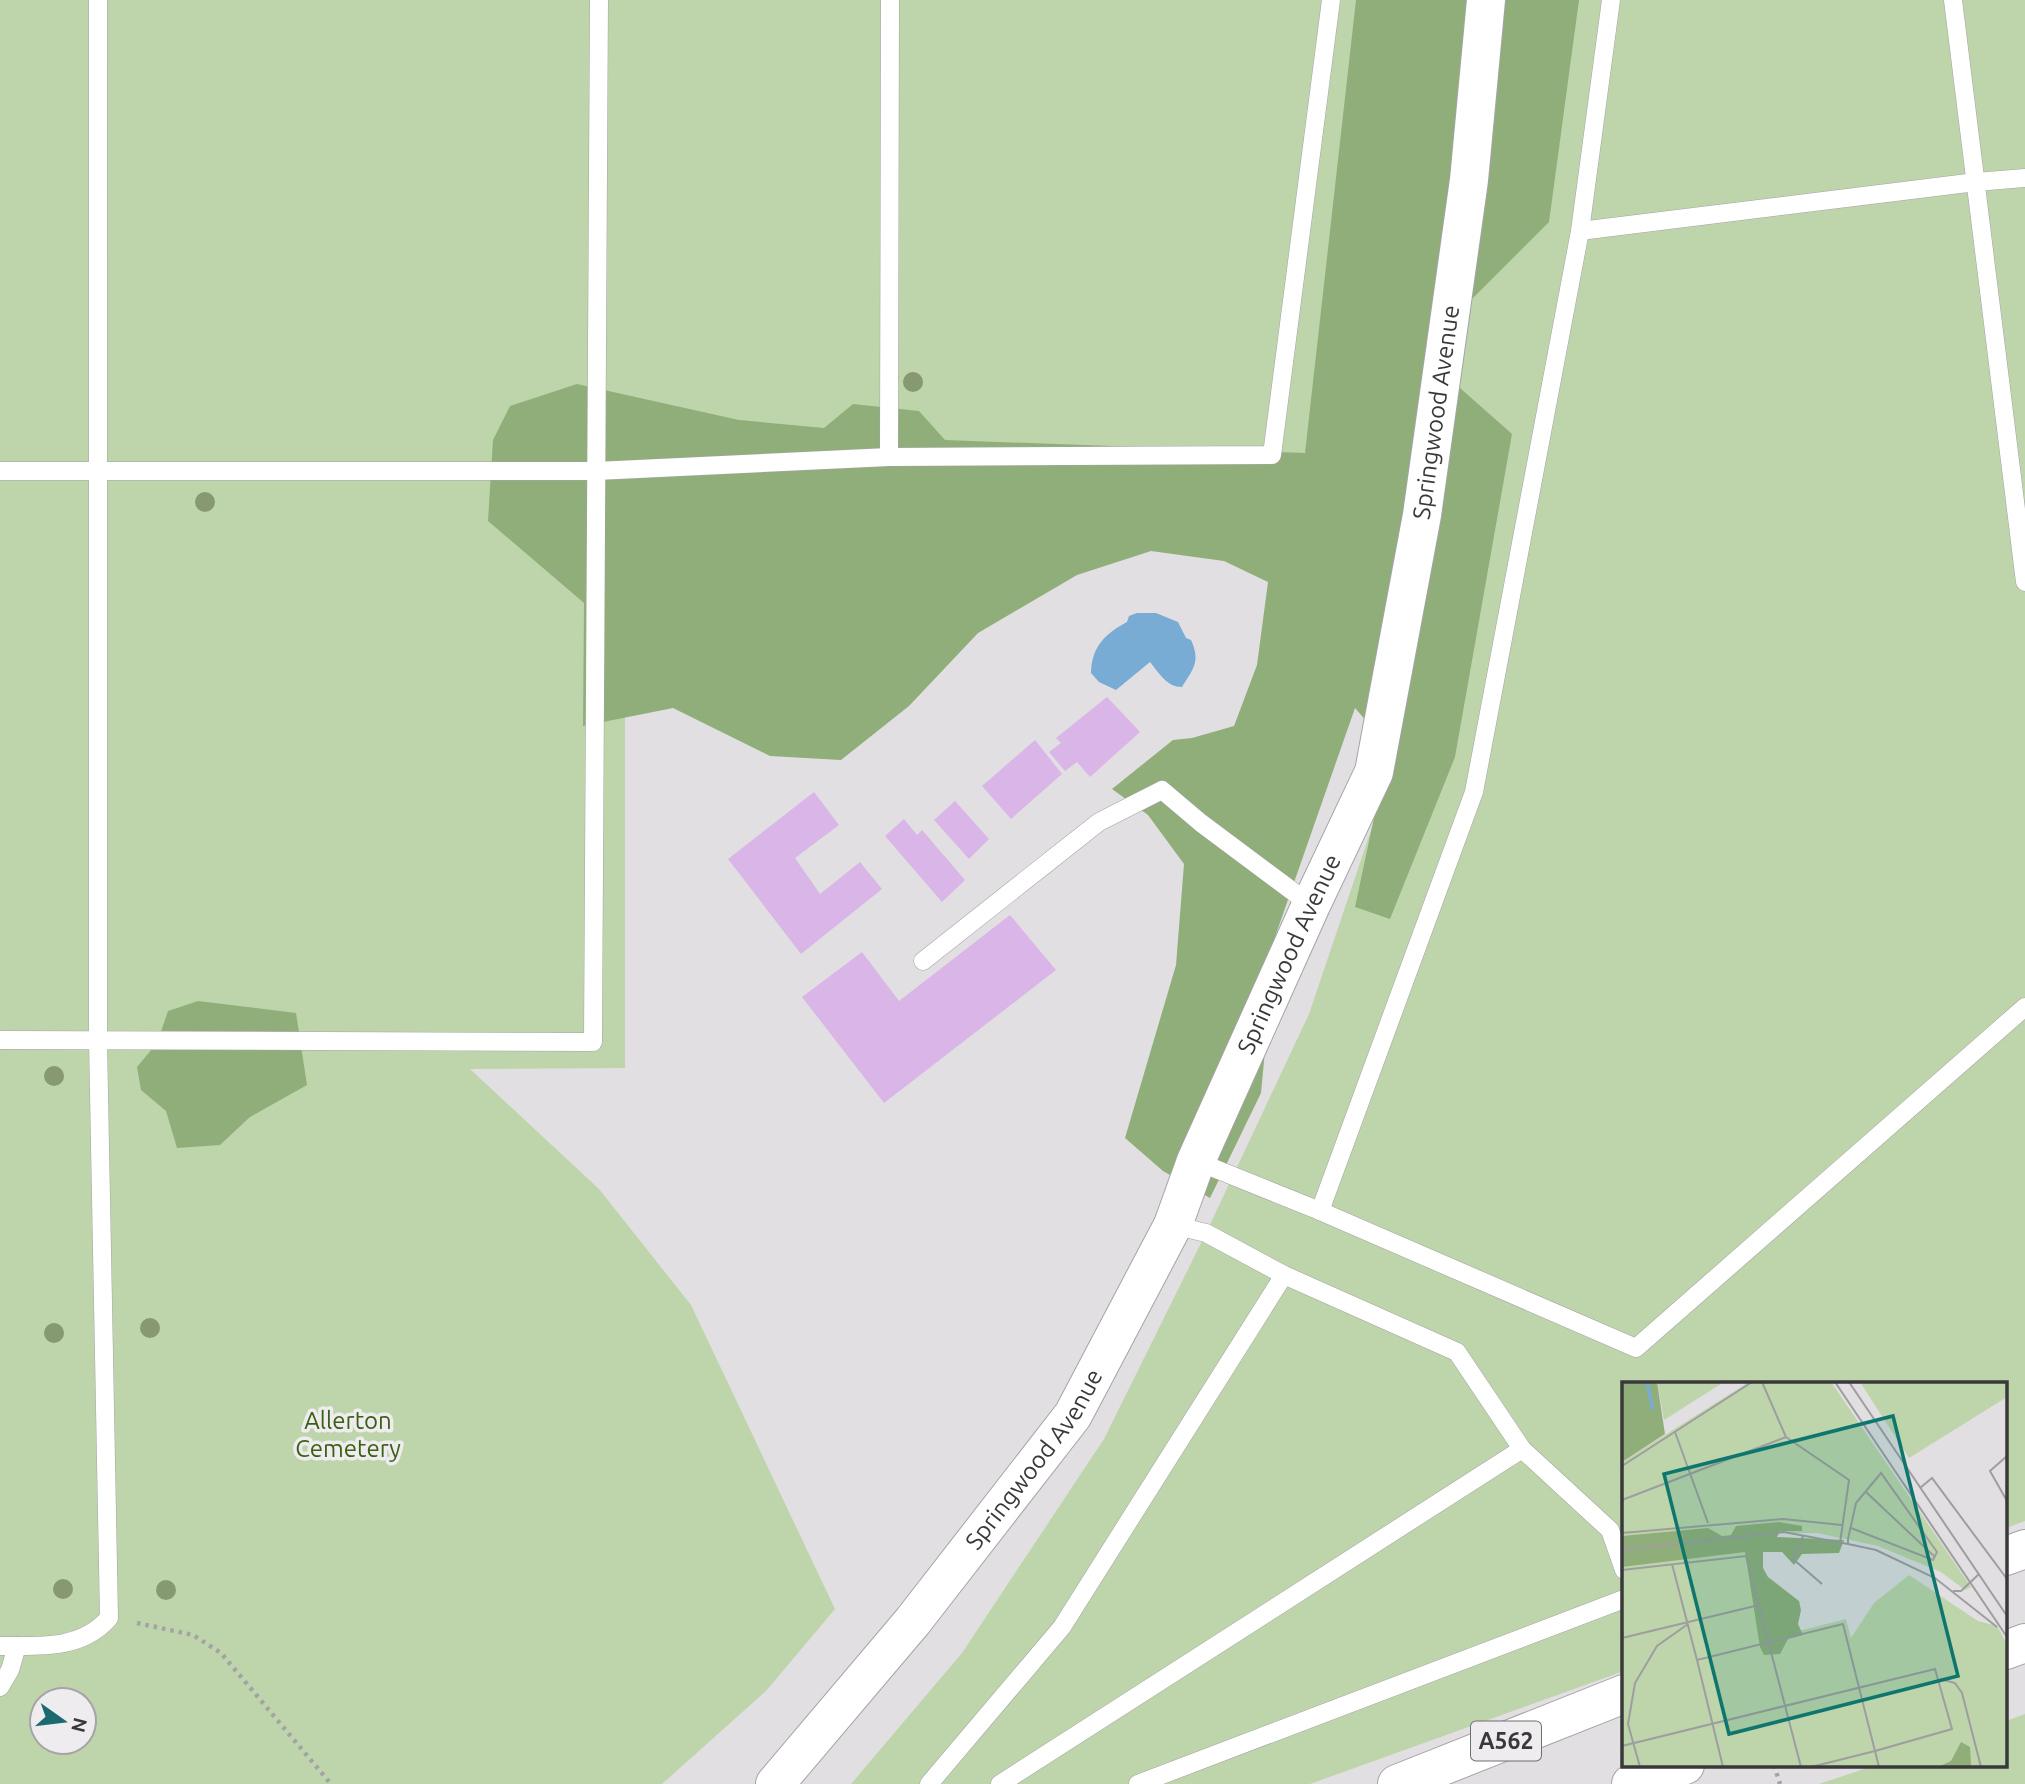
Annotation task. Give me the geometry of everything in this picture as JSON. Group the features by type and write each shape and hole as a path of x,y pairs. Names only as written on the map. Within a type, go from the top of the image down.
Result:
{"main road":[{"name":"Springwood Avenue","path":"775,1784 913,1621 1073,1415 1173,1225 1196,1161 1374,772 1422,515 1469,180 1486,0"},
{"path":"2008,1555 2025,1549"},
{"path":"2008,1649 2025,1643"},
{"name":"A562","path":"1398,1784 1622,1695"},
{"path":"1632,1784 1682,1766"}],"lane":[{"path":"0,1687 10,1670 9,1646 54,1645 79,1639 98,1630 109,1618 99,1040 98,0"},
{"path":"0,1040 593,1042 599,0"},
{"path":"889,457 890,0"},
{"path":"0,471 596,471 889,457 1272,455 1331,0"},
{"path":"1320,1211 1474,792 1580,231 1611,0"},
{"path":"1953,0 2025,582"},
{"path":"1580,231 2025,178"},
{"path":"923,961 1100,822 1161,790 1311,905"},
{"path":"1196,1161 1320,1211 1636,1348 2025,1007"},
{"path":"1173,1225 1206,1233 1284,1275 1457,1352 1522,1449 1610,1530 1622,1564"},
{"path":"929,1784 1062,1627 1284,1275"},
{"path":"1000,1784 1522,1449"},
{"path":"1138,1784 1622,1601"}],"path":[{"path":"109,1618 178,1630 206,1642 220,1653 331,1784"},
{"path":"1774,1766 1780,1784"}],"green space":[{"name":"Allerton Cemetery","path":"0,0 1475,0 1413,512 625,510 625,1068 470,1069 599,1189 691,1305 835,1609 766,1691 662,1784 0,1784"},
{"path":"1356,0 1579,0 1549,222 1461,310 1451,380 1512,434 1455,757 1390,919 1355,907 1389,747 1355,708 1276,934 1261,1093 1210,1198 1163,1171 1125,1138 1176,965 1184,864 1148,815 1112,789 1173,740 1192,738 1234,726 1257,665 1268,582 1224,561 1151,551 1077,575 978,633 909,706 841,760 770,756 673,708 583,726 584,603 488,521 493,440 510,406 577,384 739,420 824,428 853,404 919,411 945,440 1305,453"},
{"path":"1503,0 2025,0 2025,1521 2008,1527 2008,1382 1622,1382 1622,1672 1310,1784 851,1784 962,1653 1104,1439 1206,1233 1309,1014 1390,774"},
{"path":"198,1001 296,1013 307,1085 250,1117 220,1145 177,1148 166,1111 141,1090 137,1067 157,1043 168,1011"},
{"path":"2025,1714 2025,1784 1819,1784 1873,1766 2008,1766 2008,1720"}],"water":[{"path":"1156,613 1178,622 1186,638 1191,640 1195,660 1182,687 1168,682 1150,662 1116,690 1099,682 1091,673 1094,655 1101,642 1127,622 1129,616"}],"building":[{"path":"1107,697 1140,732 1090,777 1077,762 1065,771 1049,752 1061,743 1056,738"},
{"path":"1035,740 1062,774 1011,819 982,786"},
{"path":"814,792 839,825 795,858 820,894 860,862 882,889 801,954 728,859"},
{"path":"955,801 989,839 969,859 934,820"},
{"path":"904,819 917,835 922,830 965,880 942,902 885,836"},
{"path":"1010,915 1056,970 884,1103 802,997 862,952 899,1001"}]}
